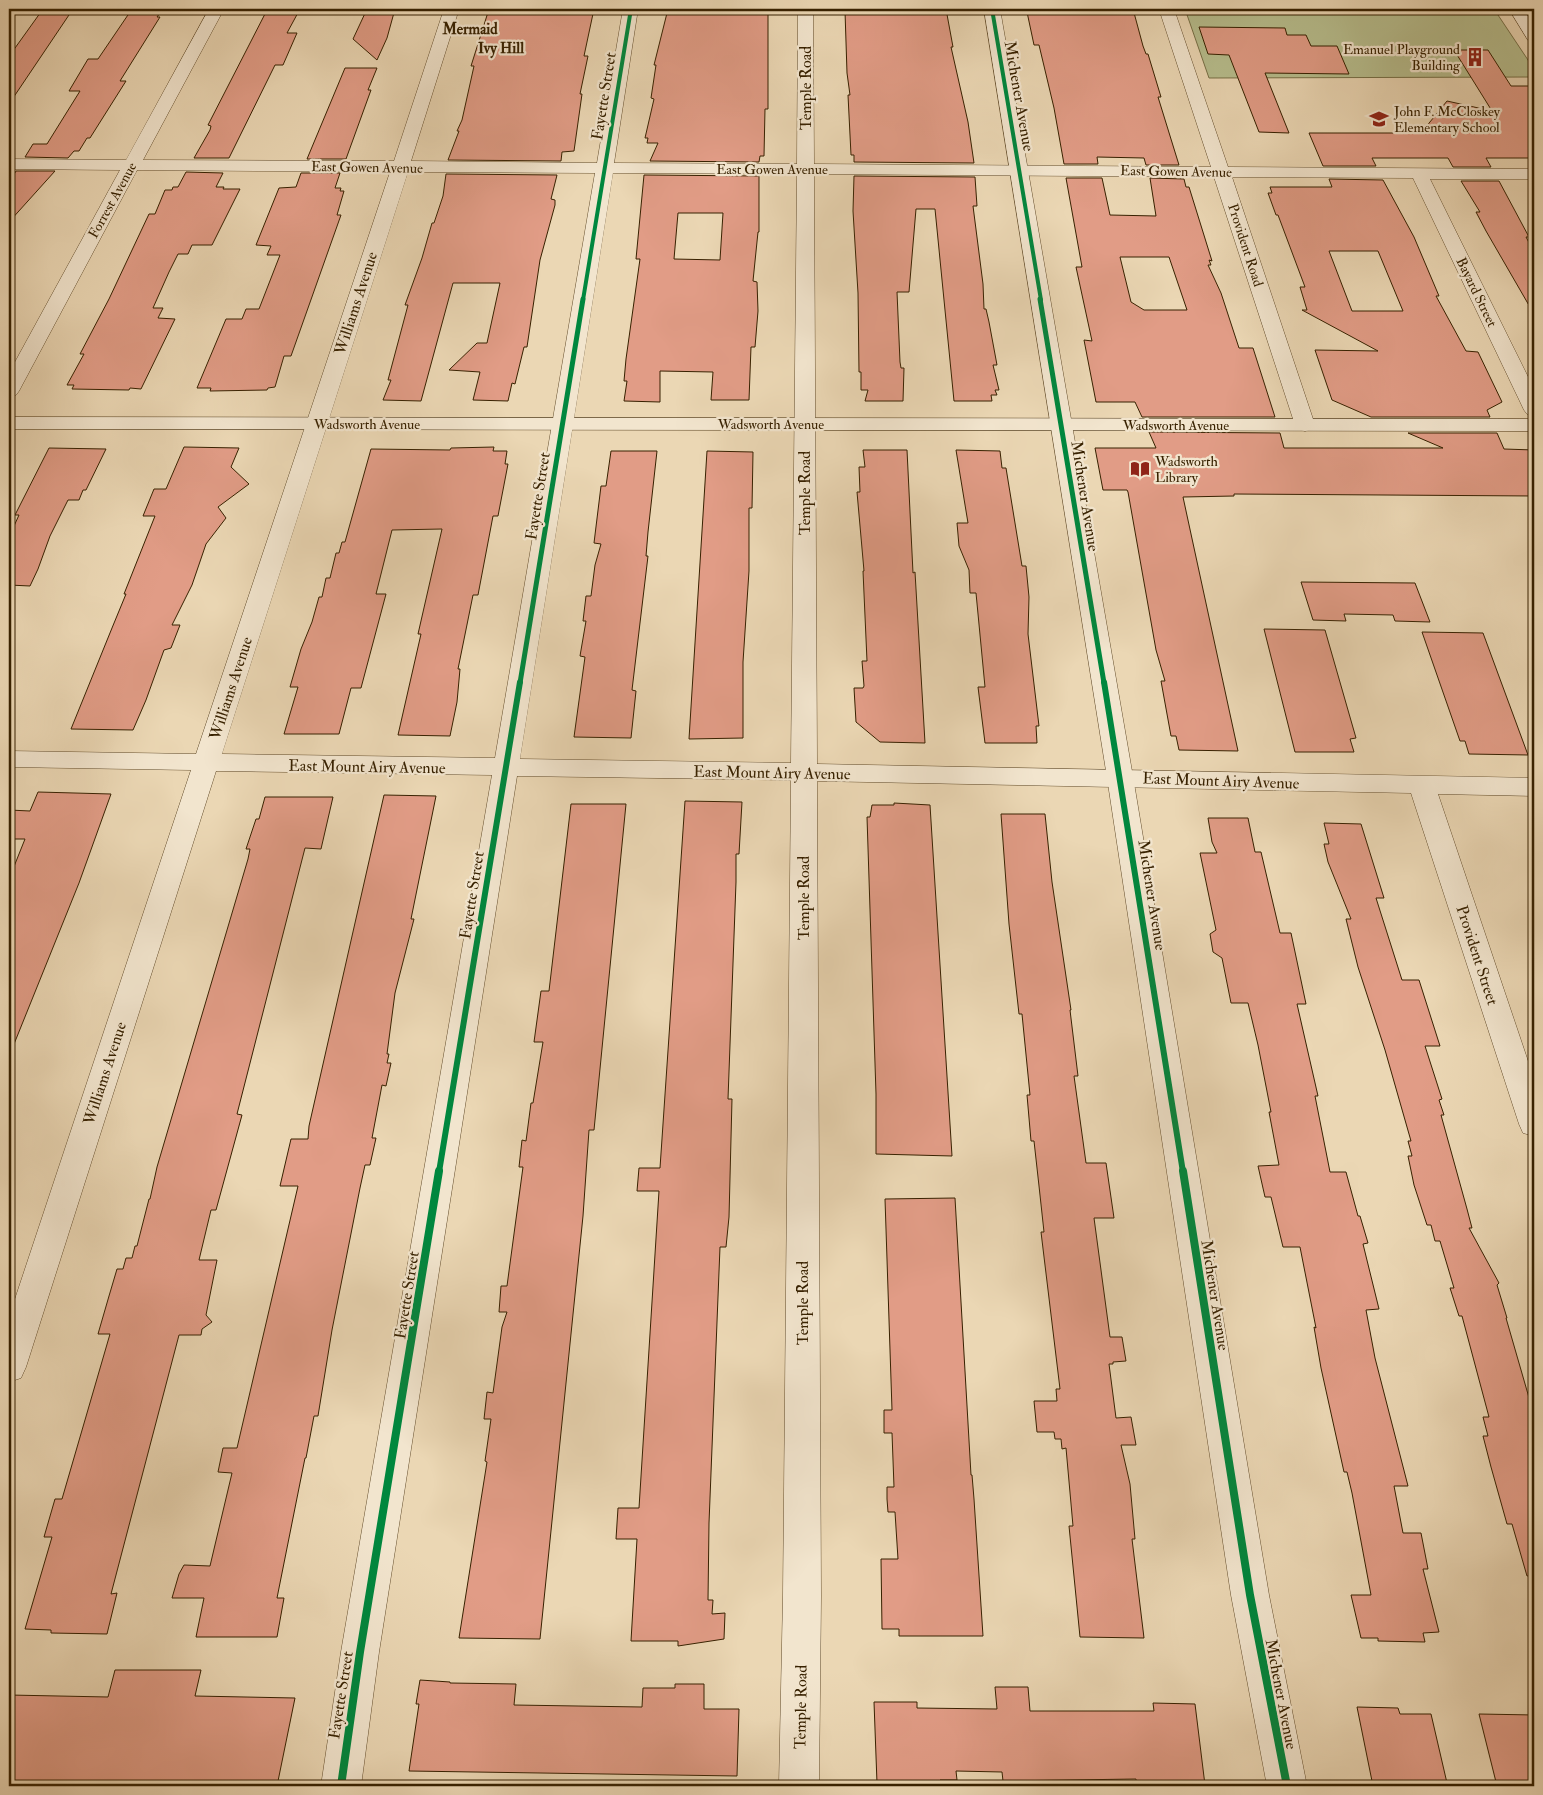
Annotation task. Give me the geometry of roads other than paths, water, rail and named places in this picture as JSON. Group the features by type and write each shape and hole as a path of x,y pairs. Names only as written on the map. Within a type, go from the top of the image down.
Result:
{"street":[{"name":"Forrest Avenue","path":"9,391 216,9"},
{"name":"Williams Avenue","path":"9,1367 452,9"},
{"name":"Fayette Street","path":"340,1786 360,1652 631,9"},
{"name":"Temple Road","path":"799,1786 802,1596 804,169 806,9"},
{"name":"Michener Avenue","path":"992,9 1120,777 1250,1595 1287,1786"},
{"name":"Provident Road","path":"1167,9 1305,425"},
{"path":"1516,9 1532,31"},
{"name":"East Gowen Avenue","path":"9,164 1534,174"},
{"name":"Bayard Street","path":"1419,173 1534,410"},
{"name":"Wadsworth Avenue","path":"9,424 1534,425"},
{"name":"East Mount Airy Avenue","path":"9,759 205,764 1120,777 1422,786 1534,787"},
{"name":"Provident Street","path":"1422,786 1534,1124"}],"place":[{"name":"Emanuel Playground Building","path":"1475,57"},
{"name":"John F. McCloskey Elementary School","path":"1379,119"},
{"name":"Wadsworth Library","path":"1140,469"}],"district":[{"name":"Mermaid","path":"470,29"},
{"name":"Ivy Hill","path":"501,48"}]}
